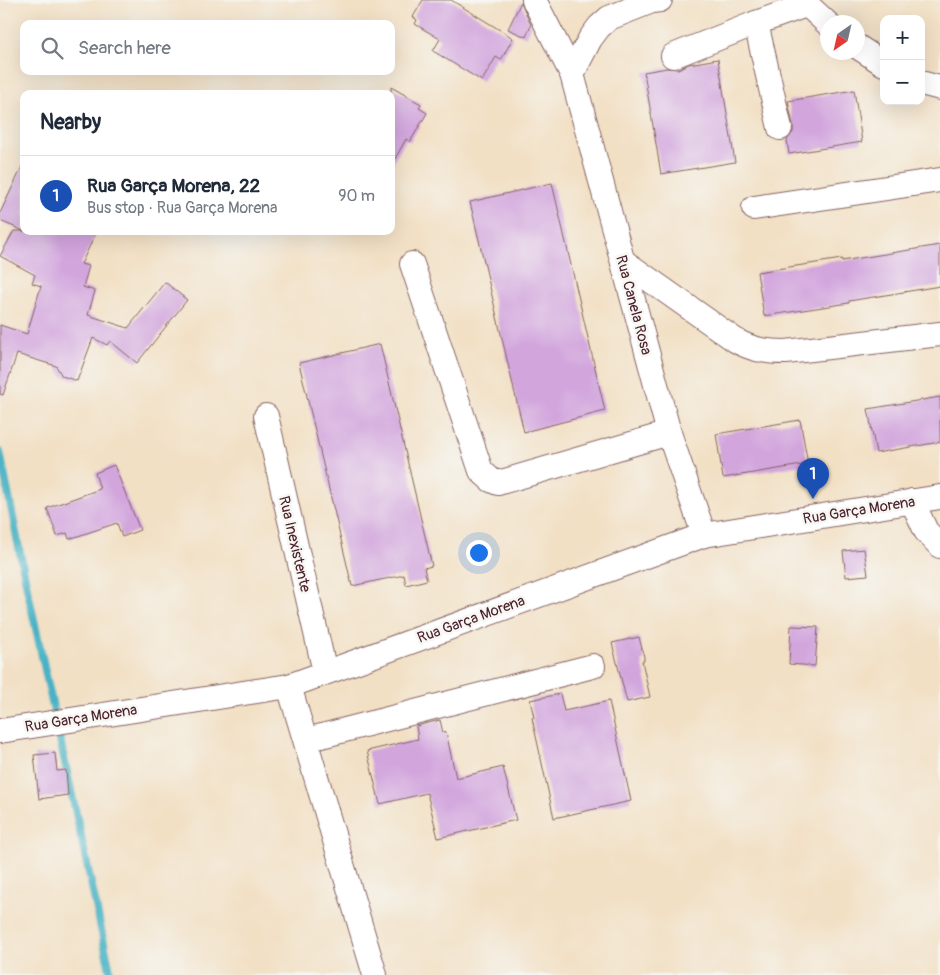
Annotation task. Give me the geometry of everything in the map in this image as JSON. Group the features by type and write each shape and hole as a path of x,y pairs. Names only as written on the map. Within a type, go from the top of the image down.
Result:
{"street":[{"name":"Rua Canela Rosa","path":"534,0 572,74 669,433 704,535"},
{"path":"572,74 590,38 599,26 610,18 660,0"},
{"path":"673,56 804,2 820,17"},
{"path":"756,23 780,128"},
{"path":"865,52 880,61"},
{"path":"925,83 940,88"},
{"path":"754,208 940,180"},
{"path":"623,261 735,340 765,352 786,352 940,334"},
{"path":"412,264 481,471 491,480 498,483 669,433"},
{"name":"Rua Inexistente","path":"266,416 325,672"},
{"name":"Rua Garça Morena","path":"0,731 289,686 704,535 940,497"},
{"path":"912,501 926,531 940,546"},
{"path":"306,740 593,666"},
{"path":"289,686 375,975"}],"building":[{"path":"423,0 451,0 513,38 501,60 496,57 482,81 433,51 440,39 415,24 417,20 413,17"},
{"path":"521,2 531,25 526,37 508,29"},
{"path":"718,59 735,162 661,174 644,72 667,68 678,69 689,64"},
{"path":"391,87 421,104 419,108 427,113 410,142 406,139 395,159 395,90 391,90"},
{"path":"854,90 862,142 789,154 787,140 793,132 793,125 788,101"},
{"path":"20,171 20,229 0,221 0,213"},
{"path":"552,183 605,411 524,432 470,202"},
{"path":"14,231 20,231 20,235 95,235 81,264 89,266 83,287 95,291 88,315 128,328 165,282 187,300 137,363 110,341 107,345 93,338 77,381 62,376 56,366 17,354 3,395 0,394 0,325 27,334 41,286 32,283 35,275 0,256"},
{"path":"940,245 940,286 764,316 757,272 842,259 842,261"},
{"path":"380,344 432,566 424,568 427,580 406,585 404,575 352,586 299,363"},
{"path":"940,397 940,442 876,453 868,409"},
{"path":"800,420 808,464 723,478 716,434"},
{"path":"114,465 140,530 122,537 117,523 69,539 67,533 57,536 47,508 100,489 95,473"},
{"path":"864,549 868,575 846,577 843,551"},
{"path":"791,626 818,627 815,666 789,664"},
{"path":"639,637 650,697 627,702 612,643"},
{"path":"560,694 564,711 609,701 631,801 554,818 532,718 534,717 530,700"},
{"path":"440,720 443,733 446,732 456,778 503,767 516,820 438,838 427,793 380,804 367,751 418,739 416,726"},
{"path":"55,753 57,771 66,770 68,795 39,799 34,755"}],"waterway":[{"path":"0,452 25,578 111,975"}],"place":[{"name":"Rua Garça Morena, 22","path":"813,499"}]}
